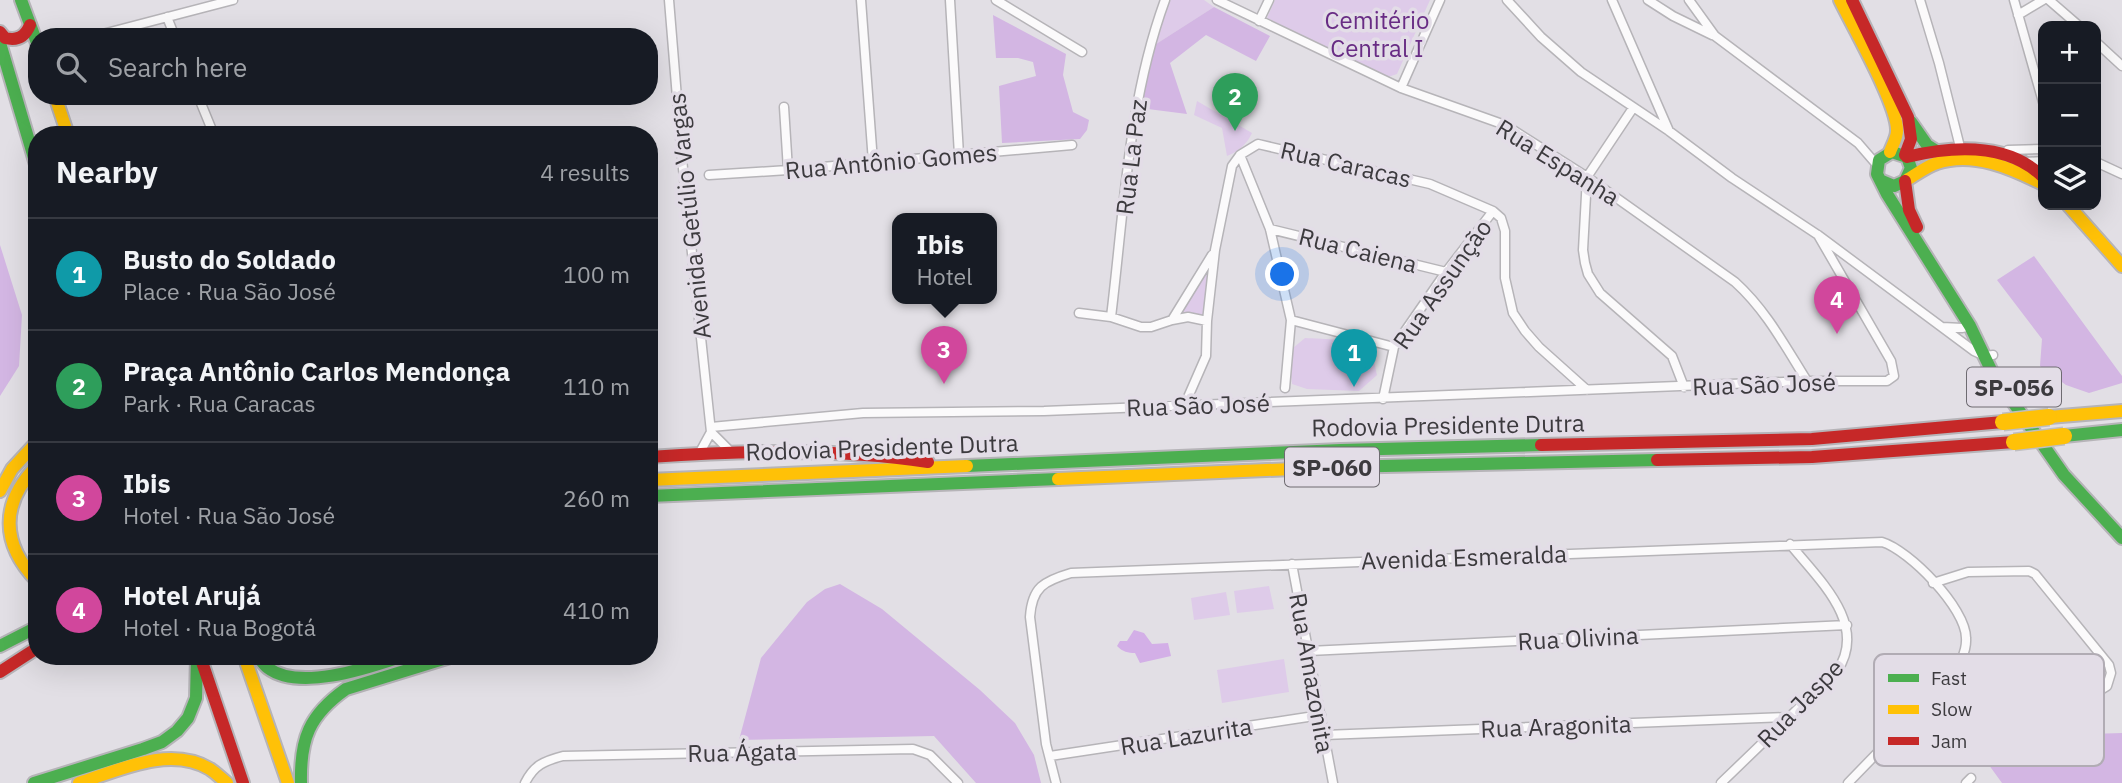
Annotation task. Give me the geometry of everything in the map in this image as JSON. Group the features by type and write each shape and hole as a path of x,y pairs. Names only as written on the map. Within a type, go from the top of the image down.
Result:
{"main road":[{"path":"21,0 31,28"},
{"name":"SP-056","path":"1840,0 1888,100 1896,125 1893,157"},
{"name":"SP-056","path":"1852,0 1908,117 1911,139 1877,174 1890,200 1989,356 2062,460 2122,526"},
{"path":"0,32 5,38 14,40 28,29"},
{"path":"0,43 28,139"},
{"path":"58,105 65,126"},
{"path":"1908,117 1927,145 1938,152"},
{"path":"1893,157 1938,152 1961,156 2012,155 2038,173"},
{"path":"1882,181 1894,186 1938,163 1961,156"},
{"path":"1990,156 2038,181"},
{"name":"SP-056","path":"1893,157 1911,168 1907,180 1909,211 1989,356 1992,372 2064,475 2122,538"},
{"path":"2072,210 2122,266"},
{"name":"Rodovia Presidente Dutra","path":"658,480 1342,450 1812,439 2122,411"},
{"name":"Rodovia Presidente Dutra","path":"658,496 1342,467 1812,457 2014,442 2122,430"},
{"path":"658,456 731,452 857,451 958,467"},
{"path":"0,491 12,469 28,452"},
{"path":"28,474 15,486 6,504 3,523 10,552 28,574"},
{"path":"658,502 711,493"},
{"path":"0,646 28,632"},
{"path":"0,664 28,651"},
{"path":"0,672 28,653"},
{"path":"34,783 162,742 188,718 196,698 198,665"},
{"path":"201,665 243,783"},
{"path":"247,665 288,783"},
{"path":"265,665 286,677 307,679 365,665"},
{"path":"301,783 299,763 307,730 316,714 330,699 346,689 424,665"},
{"path":"79,783 152,760 172,758 201,764 227,783"}],"street":[{"name":"Avenida Getúlio Vargas","path":"669,0 682,159 711,430"},
{"path":"861,0 873,162"},
{"path":"950,0 959,155"},
{"path":"996,0 1082,52"},
{"name":"Rua La Paz","path":"1111,317 1136,109 1144,65 1165,0"},
{"name":"Rua Espanha","path":"1217,0 1401,88 1505,125 1587,177 1748,294 1763,312 1807,381"},
{"path":"1259,21 1269,0"},
{"path":"1401,88 1440,0"},
{"path":"1507,0 1559,54 1732,178 1818,235 1974,351 1989,356"},
{"path":"1612,0 1669,131"},
{"path":"1648,0 1673,16 1715,36 1858,143 1893,157"},
{"path":"1689,0 1715,36"},
{"path":"1920,0 1939,63 1961,156"},
{"path":"2014,0 2038,85"},
{"path":"2018,15 2043,0"},
{"path":"2049,0 2073,21"},
{"path":"125,28 227,1"},
{"path":"167,17 171,28"},
{"path":"2101,47 2122,66"},
{"path":"202,105 210,126"},
{"path":"785,107 788,170"},
{"path":"1633,108 1587,177 1583,250 1588,274 1600,292 1672,356 1684,387"},
{"name":"Rua Caracas","path":"1240,156 1258,144 1430,184 1493,211"},
{"name":"Rua Antônio Gomes","path":"709,175 1072,145"},
{"path":"1990,156 2038,150"},
{"path":"1240,156 1270,229 1291,320 1285,388"},
{"path":"1185,404 1206,356 1215,250 1233,166 1240,156"},
{"path":"2025,162 2038,161"},
{"path":"2101,165 2122,174"},
{"path":"1493,211 1502,218 1505,231 1505,278 1513,313 1524,331 1539,347 1587,390"},
{"name":"Rua Assunção","path":"1383,399 1394,347 1493,211"},
{"name":"Rua Caiena","path":"1270,229 1446,272"},
{"name":"Rua São José","path":"711,430 863,414 1044,411 1807,381 1887,381 1894,376 1891,361 1818,235"},
{"path":"1172,320 1215,250"},
{"path":"1079,313 1111,317 1141,327 1188,317 1207,321"},
{"path":"1291,320 1394,347"},
{"path":"1942,327 1970,326"},
{"path":"699,454 711,430 731,452"},
{"name":"Avenida Esmeralda","path":"1050,756 1046,744 1030,604 1047,580 1070,573 1882,542 1893,545 1904,553 1933,583"},
{"name":"Rua Jaspe","path":"1721,783 1837,671 1848,650 1847,625 1826,588 1790,544"},
{"name":"Rua Amazonita","path":"1292,564 1333,783"},
{"path":"1962,654 1966,638 1959,614 1933,583 1968,572 2029,571 2035,574 2100,654"},
{"name":"Rua Olivina","path":"1309,652 1847,625"},
{"path":"2104,659 2111,673 2104,688"},
{"name":"Rua Lazurita","path":"1050,756 1321,715"},
{"name":"Rua Aragonita","path":"1324,735 1789,717"},
{"name":"Rua Ágata","path":"525,783 533,768 543,761 563,757 913,748 930,755 958,783"},
{"path":"1050,756 1056,783"},
{"path":"1848,783 1874,756"}],"green space":[{"path":"1165,0 1204,0 1214,7 1153,46"},
{"name":"Cemitério Central I","path":"1275,0 1430,0 1397,74 1388,77 1267,18"},
{"path":"1197,101 1252,133 1245,144 1227,156 1222,128 1194,115"},
{"path":"1210,263 1205,316 1180,314"},
{"path":"1305,338 1360,344 1371,353 1377,375 1359,391 1307,389 1292,384 1290,365 1293,348"},
{"path":"1269,586 1274,609 1237,613 1234,591"},
{"path":"1226,592 1230,615 1194,620 1191,598"},
{"path":"1284,659 1289,692 1222,703 1217,670"}],"shaded area":[{"path":"1214,7 1270,36 1256,61 1206,35 1170,63 1187,114 1140,108 1153,46"},
{"path":"993,15 1066,54 1063,75 1073,112 1089,120 1087,130 1080,139 1002,143 999,86 1036,76 1033,62 1018,58 996,58"},
{"path":"0,245 22,315 19,366 0,396"},
{"path":"2034,256 2122,376 2122,383 2089,393 2066,385 2040,366 2042,339 1997,280"},
{"path":"840,584 882,609 980,690 1015,723 1034,755 1041,783 976,783 934,736 739,740 761,658 807,602 825,589"},
{"path":"1134,630 1144,633 1152,644 1168,643 1171,656 1140,663 1135,653 1121,650 1117,646 1120,641 1127,641"},
{"path":"2122,733 2122,783 2002,783 1990,766 2104,766 2104,734"}],"traffic: fast":[{"path":"21,0 31,28"},
{"path":"0,43 28,138"},
{"path":"1911,122 1927,145 1938,152"},
{"path":"1882,181 1894,186 1905,181 1911,168 1907,157 1892,152 1879,160 1877,174 1887,194 1970,326 1992,372 2064,475 2122,538"},
{"path":"2064,436 2122,430"},
{"path":"967,466 1341,450 1541,445"},
{"path":"1338,467 1657,460"},
{"path":"658,496 1058,479"},
{"path":"0,646 28,632"},
{"path":"34,783 162,742 188,718 196,698 197,665"},
{"path":"265,665 282,675 298,678 335,675 375,665"},
{"path":"301,783 305,741 309,729 323,708 346,689 424,665"}],"traffic: slow":[{"path":"1840,0 1890,103 1897,131 1890,152"},
{"path":"58,105 65,126"},
{"path":"1908,179 1937,163 1964,159 1992,163 2038,182"},
{"path":"2072,210 2122,266"},
{"path":"2049,417 2122,411"},
{"path":"2003,422 2049,417"},
{"path":"2014,442 2064,436"},
{"path":"0,491 12,469 28,452"},
{"path":"658,480 967,466"},
{"path":"1058,479 1338,467"},
{"path":"28,476 16,494 10,524 11,538 28,570"},
{"path":"247,665 288,783"},
{"path":"79,783 144,762 162,759 195,762 210,769 227,783"}],"traffic: jam":[{"path":"1852,0 1908,117 1911,139 1905,155"},
{"path":"0,32 5,38 13,39 23,35 28,29"},
{"path":"1907,157 1961,149 1996,152 2029,166 2038,173"},
{"path":"1905,181 1909,210 1917,227"},
{"path":"1541,445 1812,439 2003,422"},
{"path":"1657,460 1812,457 2014,442"},
{"path":"658,456 789,452 858,454 928,462"},
{"path":"0,672 28,654"},
{"path":"203,665 243,783"}],"place":[{"name":"Praça Antônio Carlos Mendonça","path":"1235,131"},
{"name":"Hotel Arujá","path":"1837,334"},
{"name":"Ibis","path":"944,384"},
{"name":"Busto do Soldado","path":"1354,387"}]}
